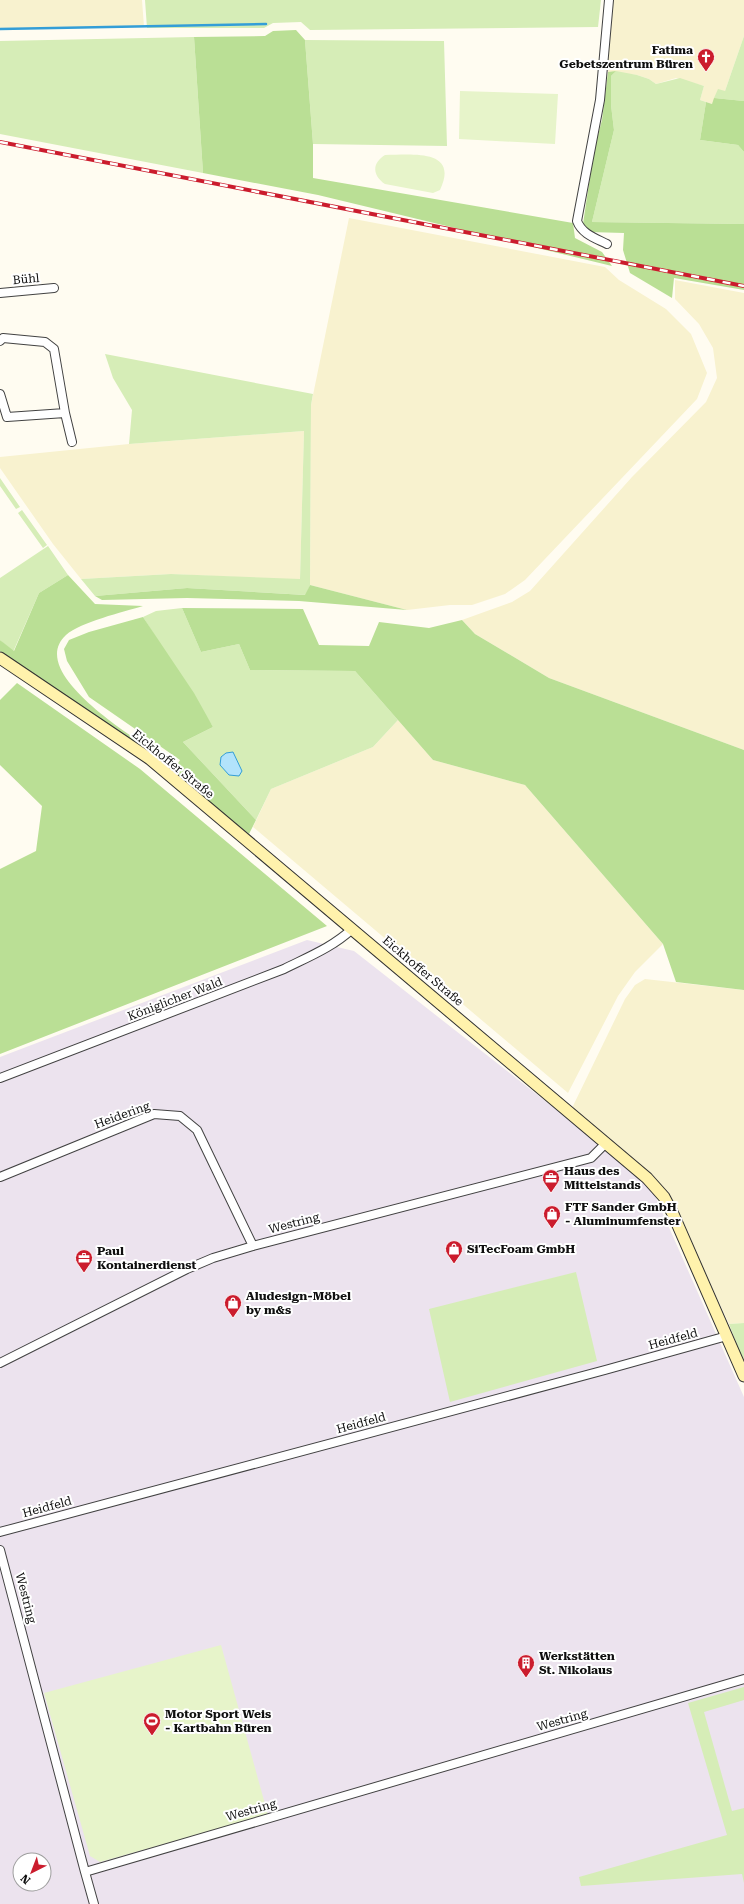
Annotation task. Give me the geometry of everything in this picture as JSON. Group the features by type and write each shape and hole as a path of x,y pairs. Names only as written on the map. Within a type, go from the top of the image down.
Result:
{"main road":[{"name":"Eickhoffer Straße","path":"0,658 150,759 647,1178 664,1198 744,1376"}],"street":[{"path":"607,244 587,234 580,228 577,221 600,100 609,0"},
{"name":"Bühl","path":"0,293 54,288"},
{"path":"0,341 3,338 45,342 54,349 65,413 72,442"},
{"path":"0,394 7,417 65,413"},
{"name":"Königlicher Wald","path":"0,1078 277,972 320,951 344,937 352,929"},
{"name":"Heidering","path":"0,1177 154,1114 180,1116 198,1130 253,1246"},
{"name":"Westring","path":"0,1363 186,1269 212,1258 591,1158 606,1143"},
{"name":"Heidfeld","path":"0,1532 727,1336"},
{"name":"Westring","path":"0,1550 85,1872 744,1679"},
{"path":"85,1872 94,1904"}],"shaded area":[{"path":"0,0 142,0 144,27 0,28"},
{"path":"613,0 744,0 744,36 725,91 712,104 700,100 704,86 676,78 656,84 649,79 637,75 608,72 607,61"},
{"path":"349,218 605,267 619,280 666,309 691,334 707,373 697,399 525,580 505,594 472,605 450,605 407,610 310,585 311,405"},
{"path":"675,280 744,293 744,750 549,678 475,634 462,620 512,602 530,591 632,477 706,402 717,378 713,348 699,324 675,299"},
{"path":"304,431 300,580 171,574 81,579 53,544 0,468 0,457 129,444"},
{"path":"398,720 433,760 525,785 663,944 635,972 618,996 568,1093 253,827 271,789 373,747"},
{"path":"307,940 354,951 567,1118 652,1189 744,1397 744,1904 0,1904 0,1057"},
{"path":"645,979 744,990 744,1323 729,1324 669,1194 643,1167 572,1108 625,999 635,985"}],"green space":[{"path":"145,0 601,0 598,27 310,30 301,22 273,23 264,28 147,28"},
{"path":"296,30 305,40 313,144 313,178 573,223 575,238 602,252 612,266 318,195 203,173 194,37 265,36 273,31"},
{"path":"744,36 744,101 714,98 718,89 725,91"},
{"path":"194,37 203,173 0,134 0,41"},
{"path":"305,40 444,41 447,146 313,144"},
{"path":"616,71 637,75 649,79 656,84 680,78 704,86 700,100 706,102 700,140 738,145 744,152 744,224 592,222 614,130 611,105 611,76"},
{"path":"616,71 611,76 611,105 614,130 592,222 744,224 744,290 674,278 672,298 630,273 623,250 624,233 589,232 583,224 594,150 602,120 608,72"},
{"path":"460,91 558,94 555,144 459,139"},
{"path":"714,98 744,101 744,152 738,145 700,140 706,102 712,104"},
{"path":"385,155 419,155 438,160 443,167 444,176 440,190 433,193 385,184 378,177 375,169 378,162"},
{"path":"105,354 313,394 311,405 310,585 306,595 187,588 95,596 81,579 171,574 300,579 304,431 129,444 132,410 113,378"},
{"path":"0,478 20,507 16,509 0,486"},
{"path":"22,510 47,545 43,548 18,513"},
{"path":"48,546 68,575 39,593 13,652 0,640 0,578"},
{"path":"68,575 95,604 143,606 103,618 73,630 66,635 57,650 59,666 69,682 84,699 121,729 150,749 140,748 0,651 0,640 14,651 39,593"},
{"path":"310,585 407,610 299,601 187,598 102,600 95,596 187,588 305,595"},
{"path":"182,608 201,652 239,644 250,670 355,671 398,720 373,747 271,789 256,820 183,742 213,727 143,617 156,611"},
{"path":"182,608 303,609 319,645 369,646 379,622 429,628 462,620 475,634 549,678 744,750 744,990 676,982 663,944 525,785 433,760 355,671 250,670 239,644 201,652"},
{"path":"143,617 194,693 213,727 183,742 256,820 249,834 172,773 180,760 89,697 67,661 64,649 69,640 89,632"},
{"path":"17,683 140,769 327,926 0,1054 0,869 36,851 42,806 0,765 0,700"},
{"path":"576,1272 597,1361 450,1402 429,1309"},
{"path":"744,1323 744,1363 729,1324"},
{"name":"Motor Sport Weis - Kartbahn Büren","path":"221,1645 268,1815 100,1862 90,1856 44,1693"},
{"path":"744,1687 744,1700 704,1712 732,1811 744,1808 744,1883 742,1874 581,1886 579,1877 727,1835 688,1703"}],"water":[{"path":"233,752 242,771 239,776 229,775 220,765 221,757 226,753"}],"waterway":[{"path":"0,29 266,24"}],"railway":[{"path":"0,142 744,286"}],"place":[{"name":"Fatima Gebetszentrum Büren","path":"706,72"},
{"name":"Haus des Mittelstands","path":"551,1193"},
{"name":"FTF Sander GmbH - Aluminumfenster","path":"552,1229"},
{"name":"SiTecFoam GmbH","path":"454,1264"},
{"name":"Paul Kontainerdienst","path":"84,1273"},
{"name":"Aludesign-Möbel by m&s","path":"233,1318"},
{"name":"Werkstätten St. Nikolaus","path":"526,1678"},
{"name":"Motor Sport Weis - Kartbahn Büren","path":"152,1736"}]}
